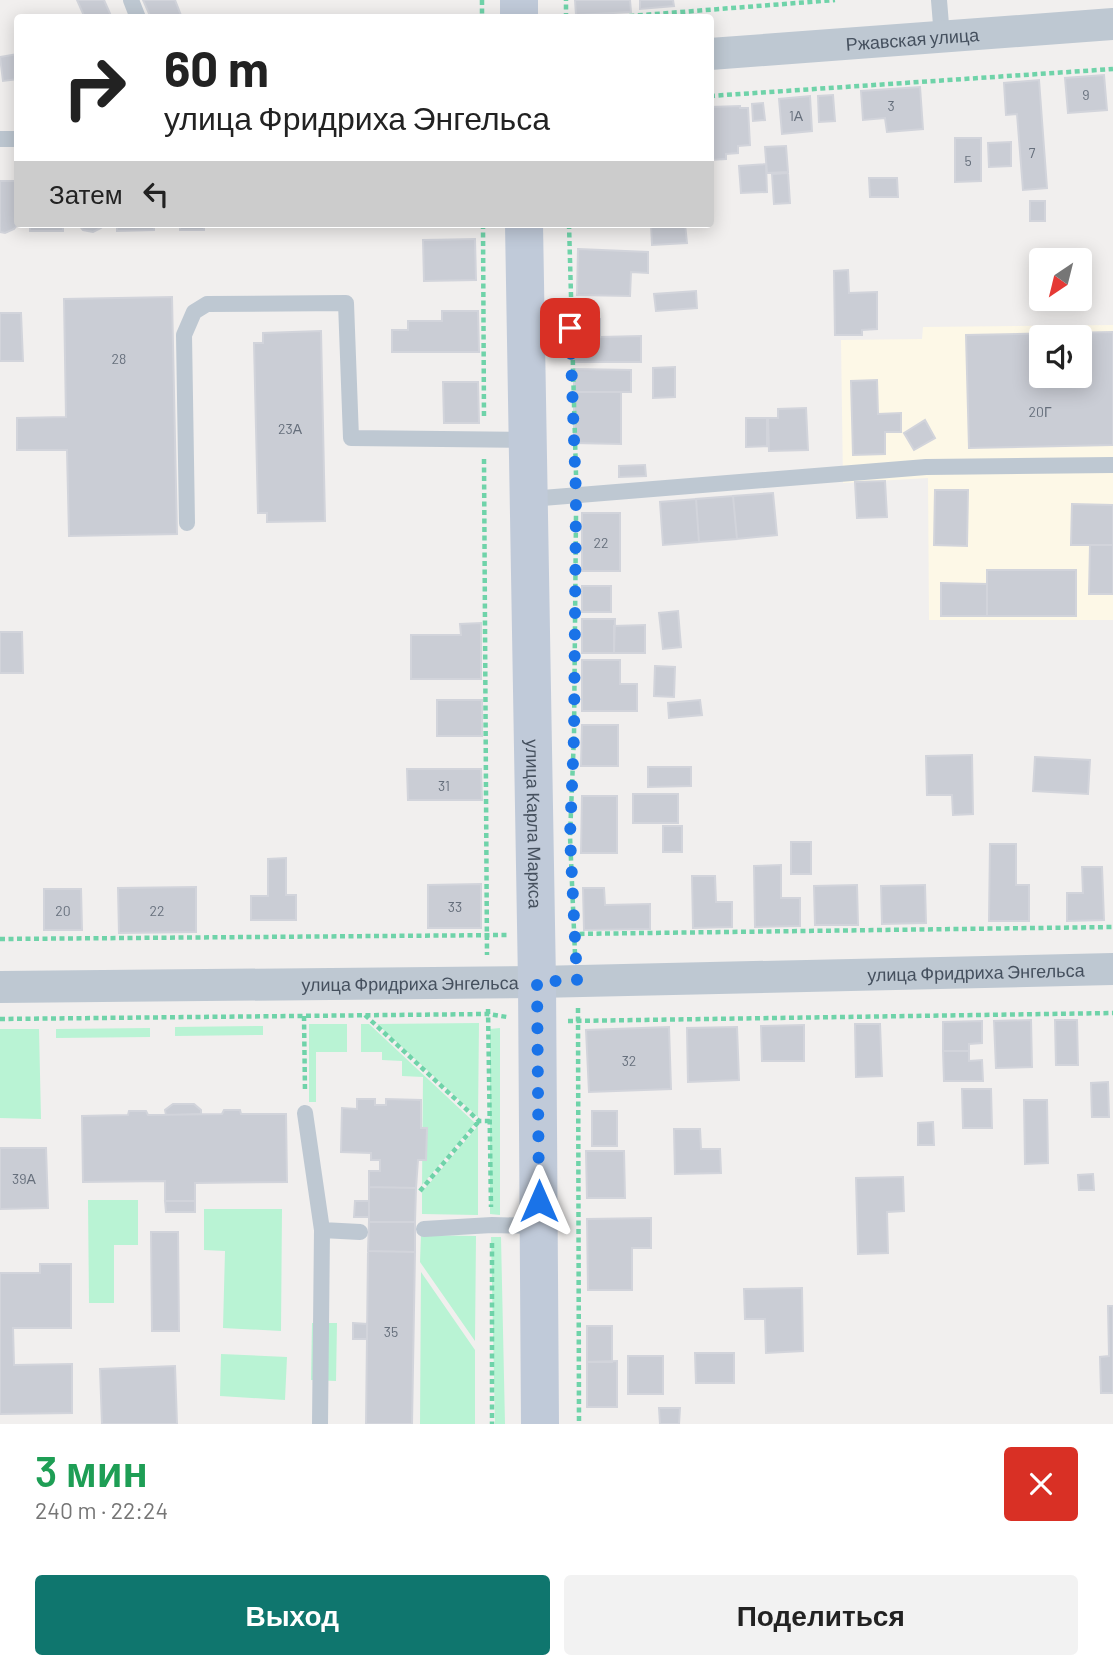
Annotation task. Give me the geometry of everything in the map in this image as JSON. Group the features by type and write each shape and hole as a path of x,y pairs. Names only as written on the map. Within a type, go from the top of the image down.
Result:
{"main road":[{"name":"улица Карла Маркса","path":"524,228 538,1021 540,1424"}],"street":[{"name":"Ржавская улица","path":"714,54 1113,24"},
{"name":"улица Фридриха Энгельса","path":"0,988 537,982 1113,969"}],"lane":[{"path":"939,0 942,37"},
{"path":"187,523 184,335 194,312 206,304 346,303 351,438 528,440"},
{"path":"530,499 926,467 1113,466"},
{"path":"305,1113 321,1230 320,1424"},
{"path":"424,1229 539,1226"},
{"path":"321,1230 360,1232"}],"path":[{"path":"655,14 835,0"},
{"path":"714,96 1113,69"},
{"path":"483,228 492,1424"},
{"path":"569,228 576,495 574,736 570,836 579,1020 579,1424"},
{"path":"0,1019 488,1014 538,1021 1113,1013"},
{"path":"365,1015 479,1121 490,1121"},
{"path":"304,1016 305,1113"},
{"path":"420,1191 479,1121"}],"shaded area":[{"path":"1092,325 1113,325 1113,620 929,620 928,478 843,483 841,340 922,339 923,327 1029,326 1029,388 1092,388"}],"green space":[{"path":"479,1023 478,1117 377,1024"},
{"path":"309,1024 347,1024 347,1052 316,1052 316,1102 309,1102"},
{"path":"361,1024 369,1024 475,1123 422,1185 423,1077 402,1076 402,1061 382,1060 382,1052 361,1052"},
{"path":"263,1026 263,1035 175,1036 175,1027"},
{"path":"150,1028 150,1037 56,1038 56,1029"},
{"path":"500,1028 500,1215 490,1214 490,1029"},
{"path":"0,1029 39,1029 41,1119 0,1118"},
{"path":"478,1126 478,1215 422,1214 422,1192"},
{"path":"88,1200 138,1200 138,1245 114,1245 114,1303 89,1303"},
{"path":"204,1209 282,1209 281,1331 223,1328 225,1251 204,1250"},
{"path":"421,1235 476,1236 475,1341 420,1262"},
{"path":"491,1237 501,1237 505,1424 495,1424"},
{"path":"421,1272 475,1350 475,1424 420,1424"},
{"path":"312,1323 337,1323 336,1381 311,1380"},
{"path":"221,1354 287,1357 285,1400 220,1396"}],"building":[{"path":"77,0 104,0 110,14 83,14"},
{"path":"143,0 175,0 180,14 149,14"},
{"path":"575,0 630,0 631,12 576,14"},
{"path":"640,0 673,0 674,6 640,9"},
{"path":"14,55 14,80 3,81 0,57"},
{"path":"1104,75 1107,110 1068,113 1065,78"},
{"path":"1039,80 1047,188 1023,190 1017,114 1006,115 1004,83"},
{"path":"920,87 923,129 887,132 885,118 863,120 861,91"},
{"path":"833,95 835,121 819,122 818,96"},
{"path":"810,96 812,131 782,134 779,99"},
{"path":"763,103 765,120 753,121 752,104"},
{"path":"714,107 748,108 750,145 738,146 738,153 726,154 726,159 714,160"},
{"path":"955,138 981,138 981,181 955,182"},
{"path":"1011,142 1011,166 989,167 988,143"},
{"path":"786,146 788,172 767,173 765,147"},
{"path":"766,164 767,192 741,193 739,166"},
{"path":"788,173 790,203 774,204 772,174"},
{"path":"869,178 897,178 898,197 870,197"},
{"path":"0,181 14,181 15,228 5,233 0,232"},
{"path":"1030,201 1045,201 1045,221 1030,221"},
{"path":"30,228 63,228 63,231 30,231"},
{"path":"81,228 101,228 93,232"},
{"path":"117,228 154,228 154,230 117,231"},
{"path":"180,228 204,228 204,230"},
{"path":"651,228 685,228 687,243 652,245"},
{"path":"475,239 476,280 424,281 423,240"},
{"path":"578,249 648,252 648,273 631,272 630,296 577,295"},
{"path":"848,270 849,293 877,292 877,329 862,330 862,335 835,335 834,271"},
{"path":"696,291 697,308 656,311 654,294"},
{"path":"172,297 177,534 69,536 67,450 17,450 17,418 66,417 64,299"},
{"path":"442,311 478,311 479,352 392,352 392,330 408,330 408,321 442,321"},
{"path":"0,313 21,313 23,361 0,361"},
{"path":"573,319 600,319 600,337 641,336 641,362 573,362"},
{"path":"321,331 325,521 267,522 267,513 258,513 254,343 263,343 263,333"},
{"path":"1092,332 1113,332 1113,445 969,448 966,335 1029,334 1029,388 1092,388"},
{"path":"675,367 675,397 653,398 653,368"},
{"path":"574,369 631,370 631,392 574,392"},
{"path":"877,380 878,414 901,413 901,432 885,432 885,454 853,455 851,381"},
{"path":"443,382 478,382 479,423 444,423"},
{"path":"574,392 621,392 621,444 574,443"},
{"path":"806,408 808,450 769,451 768,418 778,418 778,409"},
{"path":"746,418 767,418 767,446 746,447"},
{"path":"925,420 935,438 914,450 904,433"},
{"path":"645,465 646,476 619,477 619,466"},
{"path":"885,481 887,517 857,518 855,482"},
{"path":"935,490 968,490 967,546 934,545"},
{"path":"773,493 777,535 737,539 733,496"},
{"path":"733,496 737,539 699,542 696,499"},
{"path":"696,499 699,542 663,545 660,502"},
{"path":"1072,504 1113,505 1113,545 1071,545"},
{"path":"582,513 620,513 620,571 582,571"},
{"path":"1090,545 1113,545 1113,594 1089,594"},
{"path":"987,570 1076,570 1076,616 987,616"},
{"path":"941,583 987,584 987,616 941,616"},
{"path":"582,586 611,586 611,612 582,612"},
{"path":"678,611 681,647 663,649 659,613"},
{"path":"582,619 615,619 614,653 582,653"},
{"path":"481,623 481,679 411,679 411,635 461,635 460,624"},
{"path":"645,625 645,653 614,653 614,626"},
{"path":"0,632 22,632 23,673 0,673"},
{"path":"582,660 620,660 620,684 637,684 637,711 582,711"},
{"path":"655,666 675,667 674,697 654,696"},
{"path":"437,700 482,700 482,736 437,736"},
{"path":"700,700 702,715 669,718 668,703"},
{"path":"582,725 618,725 618,766 581,766"},
{"path":"972,755 973,814 953,815 952,795 927,795 926,756"},
{"path":"1035,757 1090,760 1088,794 1033,791"},
{"path":"648,767 691,767 691,786 648,787"},
{"path":"407,769 481,769 482,800 408,800"},
{"path":"633,794 678,794 678,823 633,823"},
{"path":"582,796 617,796 617,853 581,853"},
{"path":"663,826 682,826 682,852 663,852"},
{"path":"791,842 811,842 811,874 791,874"},
{"path":"990,844 1016,844 1016,885 1029,885 1029,921 989,921"},
{"path":"286,858 286,895 296,895 296,920 251,920 251,896 268,896 268,859"},
{"path":"781,865 781,898 800,898 800,926 755,927 754,866"},
{"path":"1082,867 1102,867 1104,920 1067,921 1067,893 1083,893"},
{"path":"692,876 715,876 716,902 732,902 732,927 693,928"},
{"path":"481,884 481,928 428,928 428,885"},
{"path":"857,885 858,925 815,925 814,886"},
{"path":"925,885 926,923 882,924 881,886"},
{"path":"196,887 196,932 119,933 118,888"},
{"path":"583,888 604,888 605,905 650,904 650,929 584,930"},
{"path":"44,889 81,889 82,930 44,930"},
{"path":"1031,1020 1032,1067 996,1068 994,1021"},
{"path":"1055,1020 1077,1020 1078,1065 1056,1065"},
{"path":"982,1021 982,1043 969,1044 969,1051 943,1051 943,1022"},
{"path":"855,1024 880,1024 882,1076 856,1077"},
{"path":"804,1025 804,1061 762,1061 761,1026"},
{"path":"669,1027 671,1089 589,1092 586,1030"},
{"path":"737,1027 739,1080 688,1082 687,1028"},
{"path":"943,1051 969,1051 969,1061 982,1060 983,1081 944,1081"},
{"path":"1108,1082 1109,1117 1092,1117 1091,1083"},
{"path":"962,1089 991,1089 992,1128 963,1128"},
{"path":"357,1099 375,1099 375,1105 386,1105 386,1099 421,1100 421,1128 427,1128 426,1160 418,1160 416,1188 369,1187 369,1171 380,1171 380,1160 371,1160 371,1153 341,1152 342,1108 357,1109"},
{"path":"1024,1100 1047,1100 1048,1163 1025,1164"},
{"path":"173,1104 194,1104 201,1110 201,1114 166,1115 165,1110"},
{"path":"224,1110 240,1110 241,1114 286,1114 287,1182 195,1183 195,1201 165,1201 165,1181 83,1182 82,1116 128,1115 129,1111 146,1111 148,1115 222,1114"},
{"path":"592,1111 617,1111 617,1146 592,1146"},
{"path":"933,1122 934,1145 918,1145 918,1123"},
{"path":"674,1129 700,1129 701,1149 720,1149 721,1173 675,1174"},
{"path":"0,1148 46,1148 48,1208 0,1209"},
{"path":"586,1151 624,1151 625,1198 587,1198"},
{"path":"1093,1174 1094,1190 1079,1190 1078,1175"},
{"path":"903,1177 904,1211 887,1212 888,1253 858,1254 856,1178"},
{"path":"369,1187 416,1188 415,1222 369,1222"},
{"path":"165,1201 195,1201 195,1212 166,1212"},
{"path":"355,1201 369,1201 369,1217 354,1217"},
{"path":"651,1218 651,1248 632,1248 632,1290 588,1290 587,1219"},
{"path":"369,1222 415,1222 415,1252 368,1251"},
{"path":"151,1232 178,1232 179,1331 152,1331"},
{"path":"368,1251 415,1252 412,1424 366,1424"},
{"path":"40,1264 71,1264 71,1328 13,1328 14,1365 72,1364 72,1413 0,1414 0,1273 40,1273"},
{"path":"802,1288 803,1351 766,1353 765,1319 745,1319 744,1289"},
{"path":"1108,1306 1113,1306 1113,1393 1101,1393 1100,1357 1109,1356"},
{"path":"353,1323 367,1324 367,1339 353,1339"},
{"path":"587,1326 612,1326 612,1362 587,1362"},
{"path":"695,1353 734,1353 734,1383 696,1383"},
{"path":"628,1356 663,1356 663,1394 628,1394"},
{"path":"617,1361 617,1407 587,1407 587,1362"},
{"path":"175,1366 177,1424 102,1424 100,1369"},
{"path":"659,1408 680,1408 679,1424 660,1424"}],"route":[{"path":"539,1201 537,982 577,980 570,836 574,736 576,495 570,328"}]}
